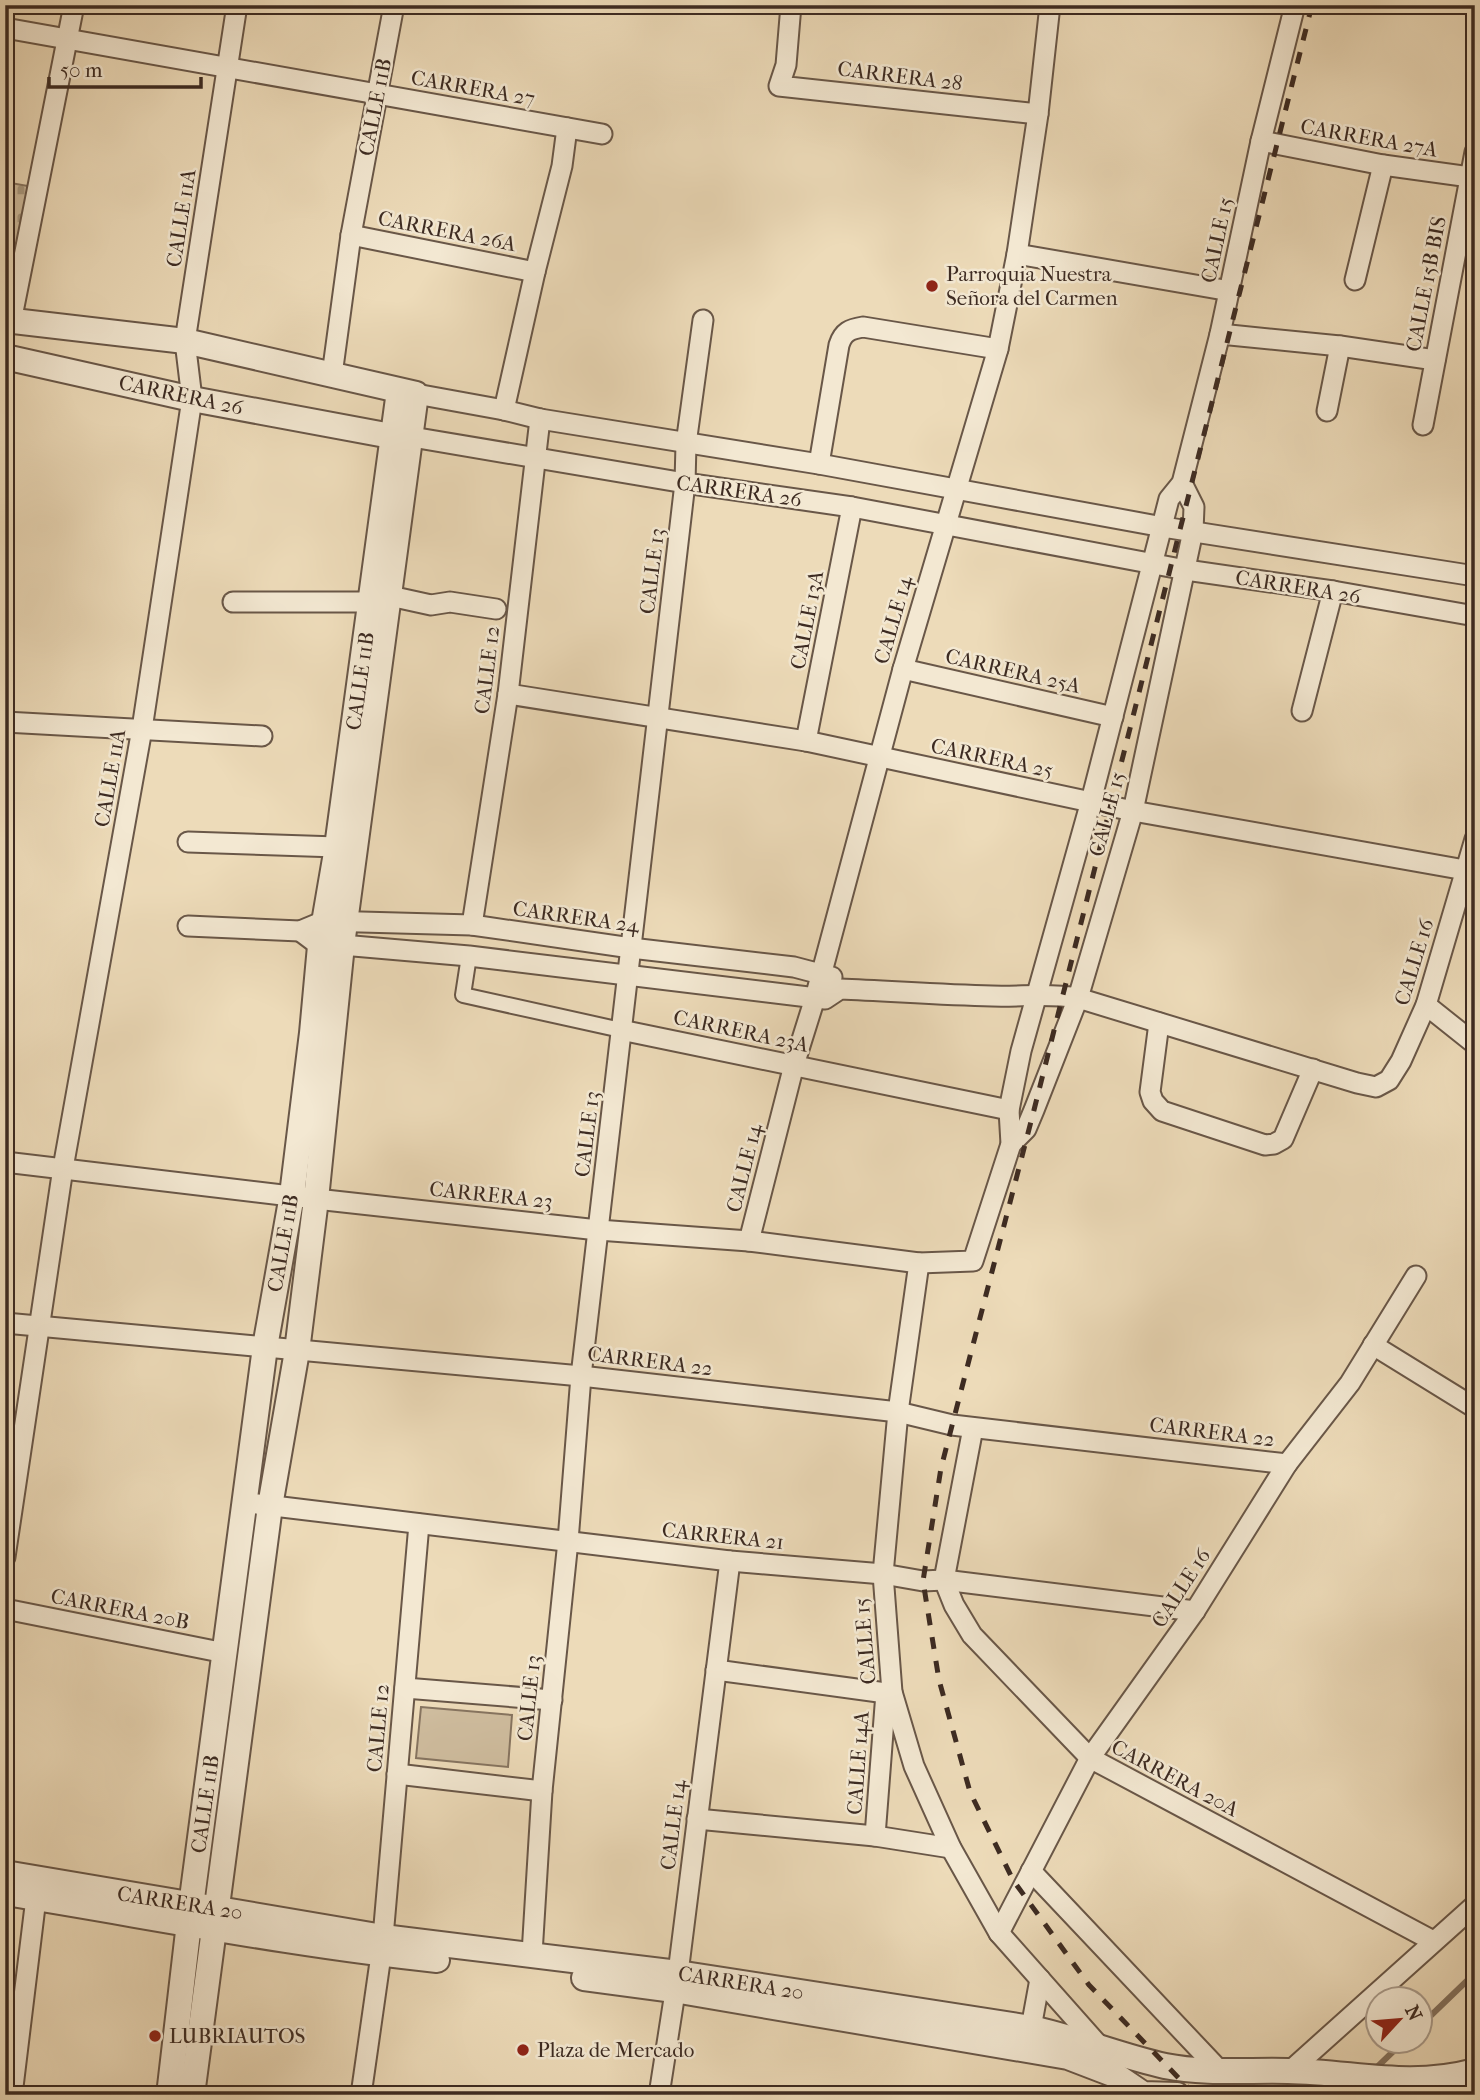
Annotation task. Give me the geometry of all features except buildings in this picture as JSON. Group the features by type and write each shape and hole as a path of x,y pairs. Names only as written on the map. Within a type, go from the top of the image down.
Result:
{"street":[{"path":"8,321 74,5"},
{"name":"CALLE 11A","path":"5,1557 63,1168 142,729 192,399 185,341 237,5"},
{"name":"CALLE 11B","path":"332,375 351,235 394,5"},
{"name":"CARRERA 28","path":"791,5 786,65 779,86 1038,114"},
{"name":"CALLE 14","path":"749,1241 902,668 998,349 1017,254 1038,114 1050,5"},
{"name":"CALLE 15","path":"973,1261 1011,1144 1009,1110 1021,1051 1091,801 1169,499 1182,483 1220,334 1261,141 1295,5"},
{"name":"CARRERA 27","path":"5,28 602,134"},
{"path":"505,410 535,272 562,166 567,128"},
{"name":"CARRERA 27A","path":"1261,141 1383,165 1470,177"},
{"name":"CALLE 15B BIS","path":"1423,425 1475,152"},
{"path":"1355,280 1383,165"},
{"name":"CARRERA 26A","path":"351,235 535,272"},
{"path":"1017,254 1230,291"},
{"name":"CALLE 13","path":"532,1954 542,1791 568,1541 581,1376 685,483 686,444 703,320"},
{"name":"CARRERA 26","path":"8,321 185,341 407,392 540,419 819,464 1163,527 1475,576"},
{"path":"819,464 839,345 850,329 863,327 998,349"},
{"path":"1220,334 1340,346 1435,360"},
{"path":"1327,411 1340,346"},
{"name":"CARRERA 26","path":"5,357 192,399 401,437 852,507 1186,570 1475,617"},
{"name":"CALLE 11B","path":"192,2095 216,1919 258,1504 265,1347 292,1195 312,1033 333,933 407,392"},
{"name":"CALLE 12","path":"472,925 508,694 540,419"},
{"name":"CALLE 15","path":"1011,1144 1026,1129 1078,998 1133,811 1193,531 1194,507 1182,483"},
{"name":"CALLE 13A","path":"806,741 852,507"},
{"path":"1302,711 1333,592"},
{"path":"233,602 380,599 431,605 450,602 496,609"},
{"name":"CALLE 11B","path":"169,2095 225,1653 258,1504 297,1351 316,1199 337,847 380,599"},
{"name":"CARRERA 25A","path":"902,668 1113,717"},
{"name":"CARRERA 25","path":"508,694 806,741 1133,811 1465,870"},
{"path":"5,722 262,736"},
{"name":"CALLE 16","path":"1376,1087 1389,1080 1401,1061 1426,1005 1475,839"},
{"path":"188,842 337,847"},
{"name":"CARRERA 24","path":"333,933 472,925 631,948 794,967 830,975 840,989"},
{"name":"CARRERA 24","path":"187,926 333,933 469,956 825,999 840,989 1036,997 1062,995 1376,1087"},
{"name":"CARRERA 23A","path":"469,956 463,995 1009,1110"},
{"path":"1426,1005 1475,1044"},
{"path":"1159,1023 1150,1092 1153,1101 1162,1111 1265,1145 1283,1139 1313,1069"},
{"name":"CARRERA 23","path":"5,1162 598,1230 749,1241 919,1263 973,1261"},
{"name":"CALLE 15","path":"919,1263 898,1412 883,1574 889,1693 914,1766 951,1848 999,1933 1102,2049"},
{"name":"CALLE 16","path":"999,1933 1090,1758 1195,1611 1287,1464 1350,1383 1416,1276"},
{"name":"CARRERA 22","path":"5,1323 581,1376 898,1412 973,1428 1287,1464"},
{"path":"1373,1345 1475,1409"},
{"path":"944,1580 973,1428"},
{"name":"CARRERA 21","path":"258,1504 730,1561 883,1574 923,1581 944,1580 1195,1611"},
{"name":"CALLE 12","path":"361,2095 382,1946 419,1524"},
{"name":"CALLE 14","path":"659,2095 730,1561"},
{"name":"CARRERA 20A","path":"944,1580 954,1605 972,1635 1090,1758 1433,1941"},
{"name":"CARRERA 20B","path":"5,1609 225,1653"},
{"path":"716,1670 889,1693"},
{"path":"405,1688 552,1700"},
{"name":"CALLE 14A","path":"875,1836 889,1693"},
{"path":"397,1774 542,1791"},
{"path":"697,1819 875,1836 951,1848"},
{"path":"1031,1871 1220,2071"},
{"name":"CARRERA 20","path":"5,1872 190,1915"},
{"name":"CARRERA 20","path":"5,1893 190,1915 529,1970 676,1982 1031,2028 1069,2036 1102,2049 1168,2066 1220,2071 1290,2071 1382,2080 1423,2080 1475,2071"},
{"path":"12,2095 36,1898"},
{"path":"1290,2071 1475,1905"},
{"name":"CARRERA 20","path":"382,1946 532,1954 1068,2057 1115,2075 1144,2094"},
{"path":"1031,2028 1040,1979"},
{"path":"1102,2049 1144,2094 1177,2095"}],"green space":[{"path":"5,182 28,186 9,303 5,302"},
{"path":"421,1707 512,1715 508,1767 416,1758"}],"waterway":[{"path":"1434,2013 1475,1973"},
{"path":"1374,2070 1391,2054"},
{"path":"1347,2095 1359,2084"}],"railway":[{"path":"1195,2095 1089,1985 1013,1880 970,1792 939,1680 923,1581 941,1468 1034,1110 1312,5"}],"place":[{"name":"Parroquia Nuestra Señora del Carmen","path":"932,286"},
{"name":"LUBRIAUTOS","path":"155,2036"},
{"name":"Plaza de Mercado","path":"523,2050"}]}
